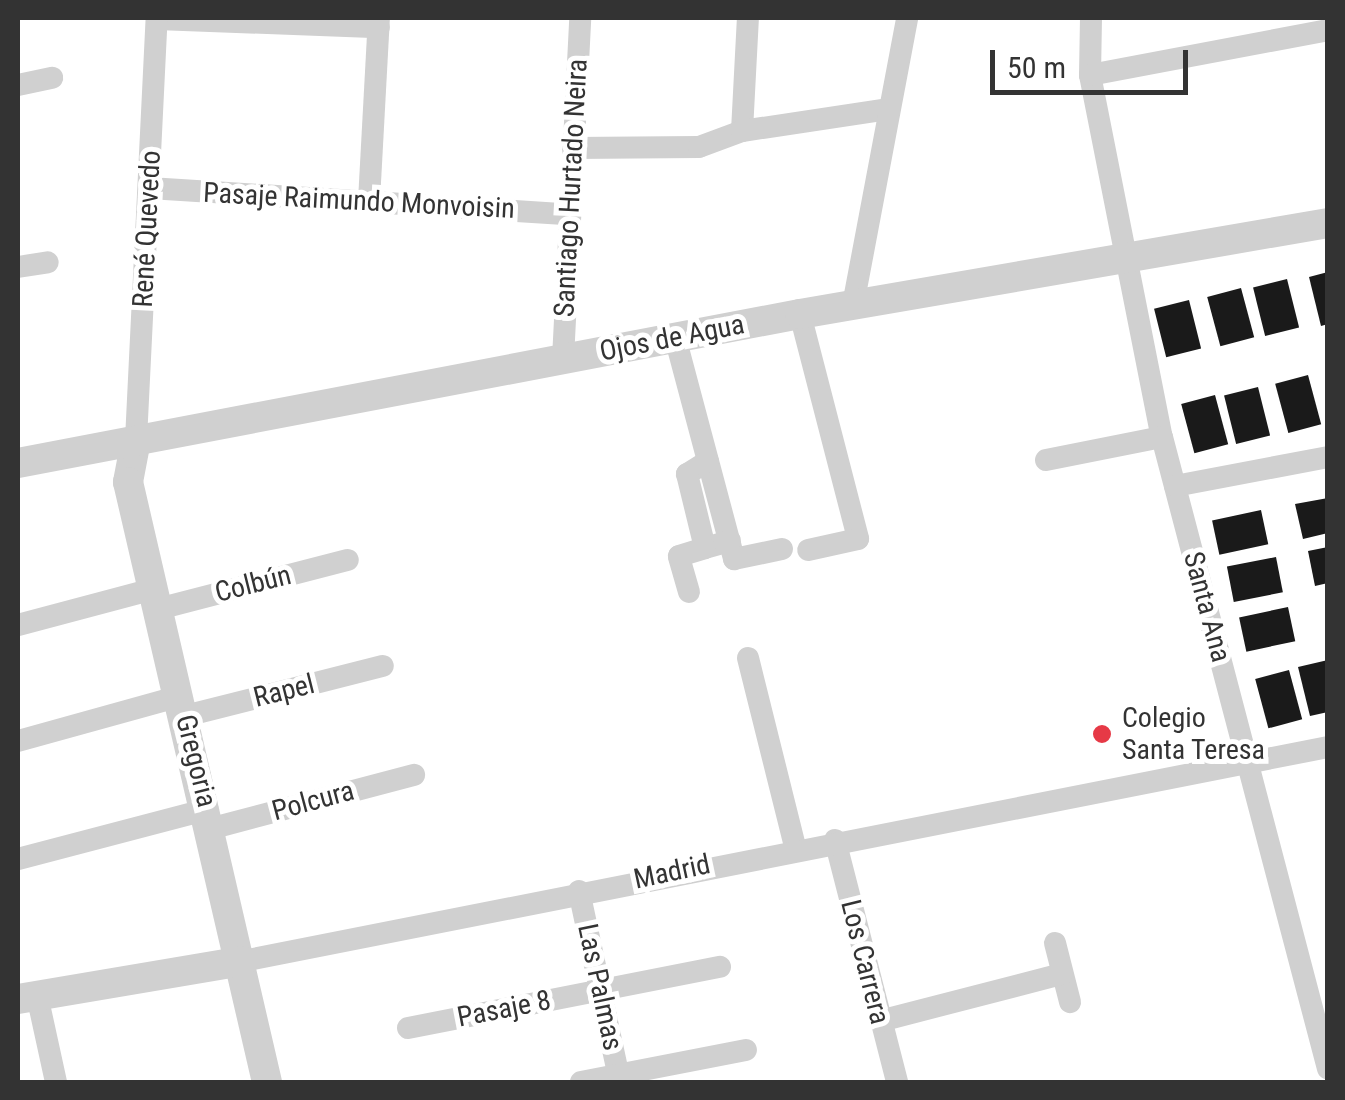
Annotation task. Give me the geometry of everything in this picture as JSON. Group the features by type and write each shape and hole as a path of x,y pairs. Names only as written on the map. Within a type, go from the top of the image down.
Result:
{"street":[{"path":"157,18 379,22 369,201"},
{"name":"René Quevedo","path":"136,440 157,18"},
{"name":"Santiago Hurtado Neira","path":"563,359 580,18"},
{"path":"742,131 748,18"},
{"path":"852,304 907,18"},
{"name":"Santa Ana","path":"1091,18 1090,75 1132,259 1162,437 1328,1068"},
{"path":"1090,75 1328,30"},
{"path":"18,85 52,78"},
{"path":"573,148 699,147 742,131 889,109"},
{"name":"Pasaje Raimundo Monvoisin","path":"149,188 568,214"},
{"name":"Ojos de Agua","path":"18,463 852,304 1328,223"},
{"path":"18,268 48,262"},
{"path":"800,314 858,539 808,550"},
{"path":"676,338 734,559 782,549"},
{"path":"1046,460 1162,437"},
{"name":"Gregoria","path":"136,440 128,482 243,960 267,1082"},
{"path":"1175,486 1328,458"},
{"path":"705,548 687,474 708,461"},
{"path":"690,592 679,556 730,541"},
{"name":"Colbún","path":"18,625 348,560"},
{"path":"748,658 795,847"},
{"name":"Rapel","path":"18,741 383,666"},
{"name":"Madrid","path":"27,997 243,960 795,847 1328,746"},
{"name":"Polcura","path":"18,859 414,775"},
{"name":"Los Carrera","path":"835,840 897,1082"},
{"name":"Las Palmas","path":"579,891 620,1080"},
{"path":"1055,943 1070,1002"},
{"name":"Pasaje 8","path":"408,1028 720,967"},
{"path":"880,1021 1062,974"},
{"path":"27,997 56,1082"},
{"path":"582,1082 620,1080 746,1050"}],"building":[{"path":"1328,272 1328,324 1321,326 1309,277"},
{"path":"1287,279 1299,328 1265,336 1253,287"},
{"path":"1241,288 1254,337 1220,346 1207,297"},
{"path":"1189,300 1201,349 1166,357 1154,309"},
{"path":"1308,375 1321,424 1288,433 1275,384"},
{"path":"1258,387 1270,436 1236,444 1224,395"},
{"path":"1215,395 1228,444 1194,453 1181,404"},
{"path":"1328,498 1328,533 1303,539 1295,504"},
{"path":"1261,510 1268,544 1219,555 1212,520"},
{"path":"1328,547 1328,583 1315,586 1308,551"},
{"path":"1276,557 1283,592 1234,602 1227,567"},
{"path":"1288,607 1295,641 1246,652 1239,617"},
{"path":"1328,660 1328,712 1310,716 1298,667"},
{"path":"1289,670 1302,719 1268,728 1255,679"}],"place":[{"name":"Colegio Santa Teresa","path":"1102,734"}]}
